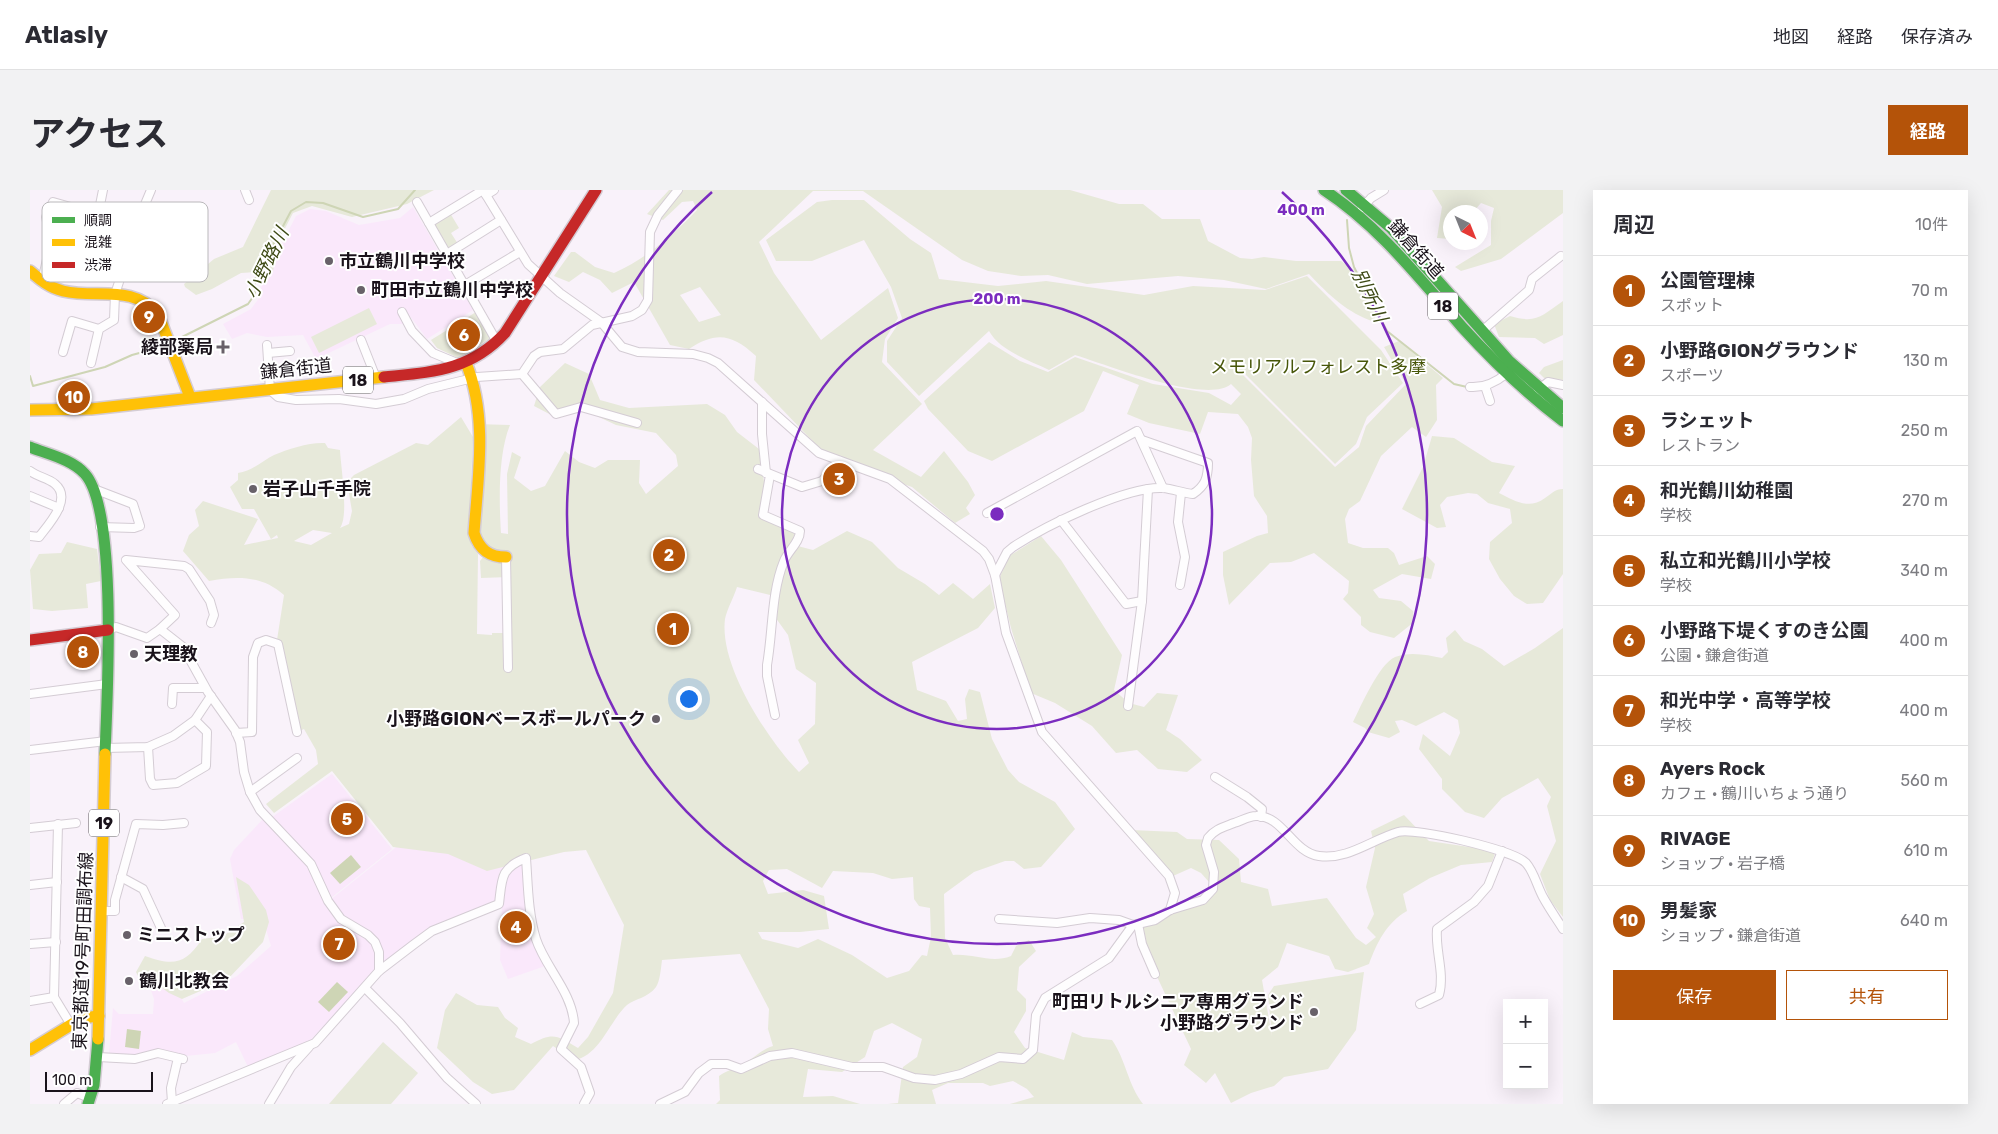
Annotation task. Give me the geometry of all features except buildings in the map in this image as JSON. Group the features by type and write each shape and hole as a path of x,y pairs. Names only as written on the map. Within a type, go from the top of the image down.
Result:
{"main road":[{"name":"鎌倉街道","path":"30,410 91,409 438,371 464,364 486,352 513,323 596,190"},
{"name":"鎌倉街道","path":"1324,190 1358,214 1385,239 1472,339 1506,374 1563,408"},
{"name":"鎌倉街道","path":"1346,190 1365,204 1399,236 1536,393 1563,421"},
{"path":"30,270 42,282 64,291 115,294 136,297 150,303 158,314 190,397"},
{"path":"464,364 473,379 479,426 474,533 477,544 487,554 506,557"},
{"path":"30,447 79,470 94,488"},
{"name":"東京都道19号町田調布線","path":"89,1101 98,1057 108,630 108,604 94,488"},
{"path":"30,640 108,630"},
{"path":"30,1050 88,1016 99,1016"}],"street":[{"path":"146,202 151,190"},
{"path":"245,190 249,200"},
{"path":"429,223 483,190 520,252 542,278 593,319 607,323 632,316 646,305 650,232 658,214 678,190"},
{"path":"486,195 494,190"},
{"path":"1358,214 1365,204 1384,190"},
{"path":"417,202 497,342"},
{"path":"447,254 501,220"},
{"path":"465,285 520,252"},
{"path":"1482,332 1529,290 1532,279 1561,256"},
{"path":"91,363 99,329 114,320 115,294 119,282"},
{"path":"402,312 412,331 433,353 464,364"},
{"path":"62,352 72,321 99,329"},
{"path":"522,374 534,356 547,350 563,349 584,330 601,322"},
{"path":"601,322 617,342 631,351 693,354 708,358 731,373 810,447 819,453 880,474 900,485 983,552 989,560 995,575 1006,633 1042,732 1170,876 1175,893 1170,910"},
{"path":"361,340 376,378"},
{"path":"290,352 268,349 270,390 278,397 296,400 339,399 376,404 473,379 522,374"},
{"path":"522,374 556,414 581,407 637,423"},
{"path":"1470,388 1485,386 1497,381 1506,374"},
{"path":"1536,393 1548,382 1563,385"},
{"path":"1485,386 1490,401"},
{"path":"762,402 762,434 768,474 763,515 800,531 800,536 784,559 777,582 768,665 775,714"},
{"path":"987,513 1137,431 1163,488"},
{"path":"995,575 1007,552 1061,520 1130,492 1163,488 1193,494 1202,488 1208,473 1208,463 1142,440"},
{"path":"758,469 802,487 822,481 840,461"},
{"path":"30,471 58,486 61,497 59,508 39,537 30,536"},
{"path":"94,488 122,502 133,504 140,526 134,528 100,527"},
{"path":"1128,706 1142,602 1148,489"},
{"path":"1180,585 1185,557 1178,522 1181,493"},
{"path":"30,496 59,508"},
{"path":"1061,520 1126,604 1142,602"},
{"path":"506,557 508,668"},
{"path":"108,630 116,627 147,638 175,615 126,560 184,566 189,569 210,601 214,615 211,623"},
{"path":"160,629 183,648 205,688 236,733 250,792 260,810 311,864 328,901 341,919 368,935 375,942 379,952 379,971"},
{"path":"236,733 252,732 253,657 258,643 266,640 278,644 297,732"},
{"path":"30,694 107,684"},
{"path":"172,704 174,688 205,688"},
{"path":"30,750 106,745 148,747 173,736 195,720 211,696"},
{"path":"148,747 150,778 153,785 177,783 206,766 207,732 195,720"},
{"path":"250,792 297,758"},
{"path":"1215,777 1247,797 1262,810 1261,817"},
{"path":"999,919 1057,923 1090,918 1119,920 1136,925 1155,920 1170,910 1203,900 1213,890 1214,872 1206,845 1211,834 1251,817 1261,817 1276,824 1303,850 1319,856 1357,850 1403,831 1466,842 1517,856 1525,862 1543,897 1563,927"},
{"path":"30,828 76,823"},
{"path":"102,911 115,911 121,877 136,824 163,825 184,823"},
{"path":"58,824 54,997 71,1025"},
{"path":"1420,1004 1439,995 1442,982 1436,938 1437,929 1474,902 1488,886 1502,851"},
{"path":"269,1104 291,1068 309,1047 326,1032 379,971 432,931 499,904 503,874 509,866 526,858 530,915 536,940 568,1002 574,1023 561,1049 581,1067 590,1093 584,1104"},
{"path":"121,877 144,889 161,928"},
{"path":"30,885 57,882"},
{"path":"1136,925 1155,974"},
{"path":"660,1104 685,1092 699,1073 711,1064 727,1064 741,1069 770,1056 785,1053 852,1067 882,1066 914,1078 935,1080 961,1074 998,1057 1023,1059 1033,1050 1036,1015 1045,998 1110,958 1136,925"},
{"path":"30,944 56,942"},
{"path":"365,988 400,1023 447,1078 476,1104"},
{"path":"30,1000 54,997"},
{"path":"169,1103 276,1057 309,1047"},
{"path":"98,1057 135,1058 158,1053 180,1058 171,1088 169,1103"},
{"path":"64,1104 77,1093 89,1101"}],"shaded area":[{"name":"町田市立鶴川中学校","path":"413,207 473,310 427,339 410,316 402,320 404,324 390,324 316,359 303,335 267,337 247,333 232,339 223,324 251,309 260,297 262,283 296,216 310,209 326,211 359,225 400,218"},
{"path":"332,774 392,849 331,898 315,863 271,818"},
{"path":"263,819 308,866 325,904 400,844 502,864 504,867 499,873 495,901 431,927 411,942 380,966 306,1045 248,1067 236,1042 215,1053 186,1056 156,1049 134,1056 109,1054 113,1008 119,1014 153,1014 154,999 148,982 162,976 173,983 184,1003 237,976 271,946 263,919 241,919 230,859 234,850"},
{"path":"351,855 361,867 340,884 330,873"},
{"path":"517,866 524,866 527,914 548,965 508,979 500,960 502,907 507,877"},
{"path":"337,982 348,992 329,1012 318,1002"},
{"path":"127,1029 141,1031 139,1049 125,1047"}],"green space":[{"path":"271,190 434,190 407,204 352,217 312,206 293,213 279,240 273,271 241,273 212,289 196,295 185,287 184,284 186,282 208,282 208,264 214,259 243,247"},
{"path":"669,190 1070,190 1119,204 1143,204 1162,219 1200,219 1208,241 1240,258 1264,257 1296,261 1341,261 1363,276 1376,294 1375,322 1347,308 1331,296 1309,274 1266,289 1224,280 1178,276 1087,284 1048,275 1021,276 988,271 962,260 863,191 813,191 759,242 774,273 821,340 888,288 898,318 885,339 882,362 922,404 873,450 921,477 944,451 968,482 975,495 966,508 970,514 955,523 912,487 879,476 822,451 754,380 756,356 739,343 731,339 716,338 707,339 689,349 670,345 634,282 612,293 600,280 583,272 569,282 554,276 571,252 575,252 595,267 614,273 658,246 697,210 693,201 682,202 663,220 647,214","holes":["700,287 721,315 699,322 680,295"]},
{"path":"1432,190 1563,190 1563,213 1501,259 1461,271 1455,267 1483,250 1488,250 1488,247 1491,245 1491,221 1494,208 1481,203 1479,205 1443,205 1443,238 1437,238 1442,207"},
{"name":"メモリアルフォレスト多摩","path":"864,200 910,239 931,253 939,279 998,286 1046,281 1144,295 1193,286 1265,290 1307,276 1381,350 1403,383 1367,417 1356,444 1335,464 1244,373 1242,374 1335,467 1359,447 1366,426 1406,384 1384,347 1399,341 1443,378 1436,385 1437,420 1426,437 1412,427 1381,456 1360,501 1349,509 1345,519 1348,543 1363,548 1388,548 1394,553 1399,565 1427,556 1435,564 1431,579 1402,574 1373,590 1379,598 1401,601 1413,611 1414,622 1394,638 1370,632 1361,625 1361,617 1343,599 1348,593 1349,581 1314,553 1291,562 1270,563 1229,605 1223,575 1223,552 1257,536 1268,533 1267,516 1254,496 1251,460 1252,438 1248,427 1238,414 1208,412 1200,434 1149,423 1127,414 1139,385 1103,371 1084,411 992,461 968,451 928,409 924,401 989,342 1020,361 1048,372 1075,357 1153,384 1209,393 1231,405 1241,394 1231,384 1219,389 1201,390 1179,386 1131,374 1075,355 1049,370 1024,359 1000,344 989,331 919,396 887,362 887,341 902,318 891,287 864,240 812,261 776,261 766,240 817,202"},
{"path":"450,213 459,228 451,233 458,244 449,249 445,248 433,228 435,222"},
{"path":"1563,301 1563,335 1544,344 1535,338 1499,337 1494,324 1510,316 1533,319"},
{"path":"369,308 377,324 319,353 311,337"},
{"path":"476,312 488,330 489,339 458,358 437,348 431,340"},
{"path":"1563,360 1563,380 1544,378 1539,373 1544,367"},
{"path":"565,363 589,374 600,400 629,408 707,404 725,415 737,432 759,449 765,488 758,517 796,532 790,544 813,550 847,531 872,542 898,568 939,595 953,583 973,599 990,584 995,608 978,628 912,662 917,690 946,701 958,721 967,719 965,699 969,689 980,692 992,739 1008,770 1019,782 1055,802 1075,829 1041,867 1024,869 1014,861 1005,861 974,872 944,894 945,938 953,955 968,955 989,959 1011,956 1016,946 1029,940 1036,951 1019,967 1017,990 1026,999 1026,1011 1014,1032 1025,1048 1064,1060 1072,1032 1083,1037 1112,1040 1121,1056 1134,1089 1143,1104 1010,1104 1034,1097 1027,1089 1013,1081 990,1086 983,1083 948,1083 932,1090 936,1104 888,1104 898,1103 903,1067 917,1057 922,1039 892,1023 874,1031 865,1057 842,1072 808,1069 803,1097 833,1096 860,1104 716,1104 720,1100 719,1076 773,1046 768,1029 769,1009 740,954 662,960 659,978 653,991 627,1005 591,1052 574,1060 553,1046 514,1090 492,1094 473,1082 437,1048 445,1010 456,993 477,1005 498,1007 505,1018 518,1028 515,1037 531,1044 545,1038 555,1037 565,1040 578,1048 588,1037 613,993 624,925 586,850 564,852 487,871 448,854 393,847 332,771 274,813 266,804 318,764 316,750 304,729 297,732 277,640 284,595 275,588 258,580 229,578 209,581 183,551 189,535 199,526 195,510 203,501 258,519 244,545 278,538 277,535 271,539 254,509 242,509 230,487 238,480 238,473 252,468 270,457 299,446 325,443 328,448 340,450 344,513 340,528 349,524 352,511 347,482 354,475 416,443 428,445 461,417 473,437 469,533 472,546 478,554 477,634 508,633 509,577 481,578 480,561 484,556 475,547 475,424 510,425 501,464 501,533 508,534 507,474 512,452 521,457 514,478 531,491 545,486 565,451 579,462 595,468 608,460 640,460 639,483 646,494 678,466 676,455 656,433 616,425 586,411 555,417 534,406 540,387","holes":["313,530 332,533 311,545 294,541","737,587 770,595 770,610 788,635 796,669 816,683 815,724 798,740 809,763 799,772 760,722 738,680 725,638 727,611","787,869 822,888 833,871 873,873 892,879 913,877 914,899 919,906 930,908 931,937 927,956 922,955 909,971 887,978 852,955 818,939 798,948 762,939 758,932 800,932 829,929 824,896 803,890 768,894 763,881 769,870"]},
{"path":"1432,436 1454,438 1492,462 1515,466 1499,493 1516,501 1528,504 1539,502 1555,491 1563,489 1563,574 1543,603 1527,604 1514,596 1500,579 1489,559 1490,542 1512,523 1510,509 1488,503 1477,494 1468,493 1447,497 1440,505 1446,527 1437,528 1402,509 1423,467"},
{"path":"1041,536 1061,560 1122,655 1114,690 1129,703 1144,707 1157,693 1178,695 1166,730 1180,739 1202,760 1187,772 1158,769 1137,750 1116,753 1092,726 1055,703 1031,693 1011,628 999,579 1009,556"},
{"path":"67,542 97,549 101,581 86,584 88,608 52,611 33,609 30,570 39,554 61,553"},
{"path":"1563,628 1563,917 1550,900 1540,874 1556,841 1547,806 1551,797 1538,778 1502,798 1484,818 1465,812 1442,789 1442,779 1419,749 1423,734 1450,756 1460,733 1458,720 1444,712 1416,726 1402,720 1395,721 1400,732 1389,738 1368,732 1365,728 1353,722 1371,686 1389,661 1395,657 1407,654 1442,658 1448,652 1446,638 1455,630 1464,641 1482,649 1504,666 1535,648"},
{"path":"1404,815 1429,841 1496,851 1492,862 1461,865 1430,878 1403,894 1407,911 1393,921 1379,941 1369,964 1348,972 1335,969 1329,956 1287,943 1278,967 1262,980 1272,1036 1268,995 1274,986 1364,972 1356,1030 1328,1069 1284,1077 1274,1086 1251,1093 1231,1103 1215,1073 1206,1083 1184,1065 1191,1049 1152,966 1139,925 1200,899 1208,893 1209,882 1201,873 1191,868 1173,876 1131,830 1177,832 1187,839 1219,840 1239,859 1241,882 1268,889 1272,906 1327,898 1356,938 1366,945 1376,937 1367,928 1374,914 1366,887 1375,848 1371,831"},
{"path":"236,877 249,885 266,910 269,922 263,942 228,979 182,999 169,993 151,980 141,982 136,972 145,956 163,961 178,961 190,954 202,939 223,936 244,922"},
{"path":"383,1042 418,1073 391,1104 329,1104"}],"waterway":[{"name":"小野路川","path":"174,341 248,304 255,294 255,279 291,211 306,202 323,203 363,217 398,209 415,190"},
{"name":"別所川","path":"1347,220 1349,248 1354,267 1387,331 1454,384 1467,387"},
{"name":"小野路川","path":"30,376 33,386 105,367 132,355 165,346"}],"traffic: fast":[{"path":"1324,190 1344,204 1380,236 1486,352 1523,388 1563,421"},
{"path":"1346,190 1391,228 1509,361 1563,408"},
{"path":"30,447 59,457 80,469 85,474 95,494 102,526 108,608 105,754"},
{"path":"88,1104 94,1085 98,1039"}],"traffic: slow":[{"path":"30,271 42,281"},
{"path":"44,282 58,290 76,293 114,294 137,299 148,305 158,314 190,397"},
{"path":"466,363 473,383 479,425 479,469 474,533 482,548 495,556 506,557"},
{"path":"30,410 91,409 384,377"},
{"path":"98,1039 105,754"},
{"path":"30,1050 82,1018 99,1016"}],"traffic: jam":[{"path":"384,377 434,371 449,367 464,362 492,346 505,333 596,190"},
{"path":"30,640 108,630"}],"place":[{"name":"市立鶴川中学校","path":"329,261"},
{"name":"町田市立鶴川中学校","path":"361,290"},
{"name":"RIVAGE","path":"149,317"},
{"name":"小野路下堤くすのき公園","path":"464,335"},
{"name":"綾部薬局","path":"223,347"},
{"name":"男髪家","path":"74,397"},
{"name":"ラシェット","path":"839,479"},
{"name":"岩子山千手院","path":"253,489"},
{"name":"小野路GIONグラウンド","path":"669,555"},
{"name":"公園管理棟","path":"673,629"},
{"name":"Ayers Rock","path":"83,652"},
{"name":"天理教","path":"134,654"},
{"name":"小野路GIONベースボールパーク","path":"656,719"},
{"name":"私立和光鶴川小学校","path":"347,819"},
{"name":"和光鶴川幼稚園","path":"516,927"},
{"name":"ミニストップ","path":"127,935"},
{"name":"和光中学・高等学校","path":"339,944"},
{"name":"鶴川北教会","path":"129,981"},
{"name":"町田リトルシニア専用グランド 小野路グラウンド","path":"1314,1012"}]}
